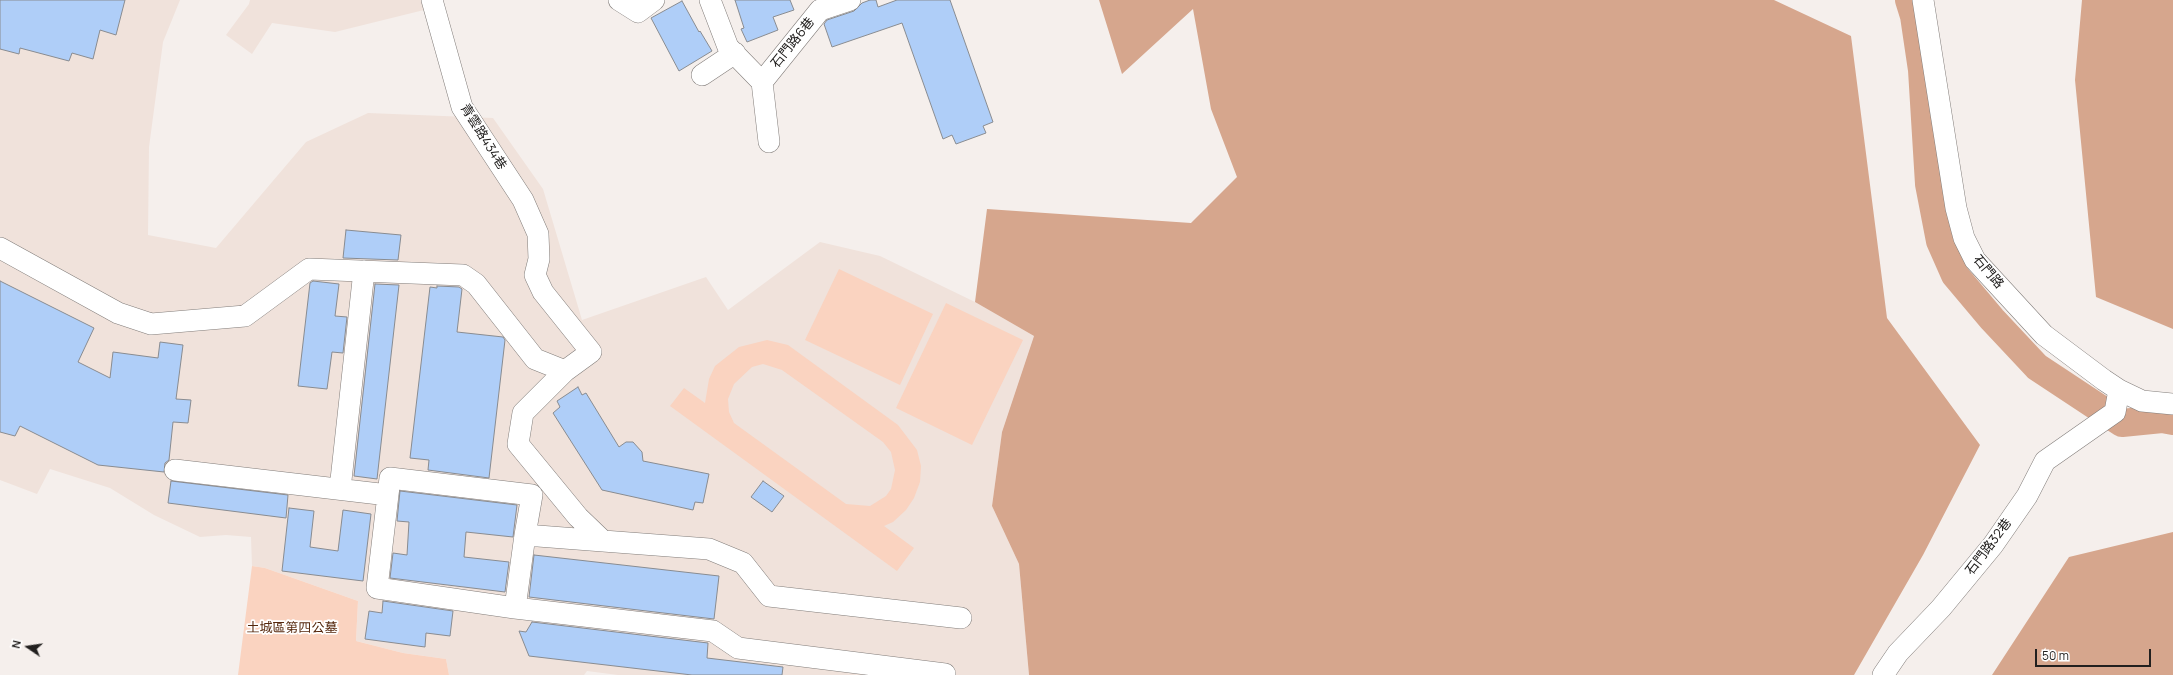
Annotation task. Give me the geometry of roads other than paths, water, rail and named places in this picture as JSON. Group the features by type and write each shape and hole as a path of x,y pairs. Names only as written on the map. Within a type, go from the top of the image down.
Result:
{"street":[{"name":"青雲路434巷","path":"432,0 462,107 523,200 538,234 539,259 535,275 544,292 591,352 564,371"},
{"path":"619,0 638,12 654,0"},
{"path":"710,0 728,47 762,82 769,142"},
{"name":"石門路6巷","path":"762,82 820,10 850,0"},
{"name":"石門路","path":"1924,0 1956,208 1964,238 1975,260 2044,335 2119,390 2142,402 2173,404"},
{"path":"702,75 734,54"},
{"path":"0,248 118,313 151,324 245,316 309,269 463,275 476,284 535,359 564,371 524,413 518,444 578,517 603,540"},
{"path":"340,489 364,271"},
{"name":"石門路32巷","path":"1883,675 1898,653 1941,608 1993,545 2027,496 2045,462 2099,425 2115,412 2119,390"},
{"path":"175,470 388,495"},
{"path":"515,608 524,535 532,495 390,478 377,588 515,608 713,631 738,648 945,674"},
{"path":"524,535 709,549 743,563 769,596 961,618"}],"waterway":[{"path":"1909,0 1914,16 1922,70 1929,184 1940,241 1955,275 1992,319 2037,367 2122,423 2162,419 2173,421"}],"park label":[{"name":"土城區第四公墓","path":"292,628"}]}
